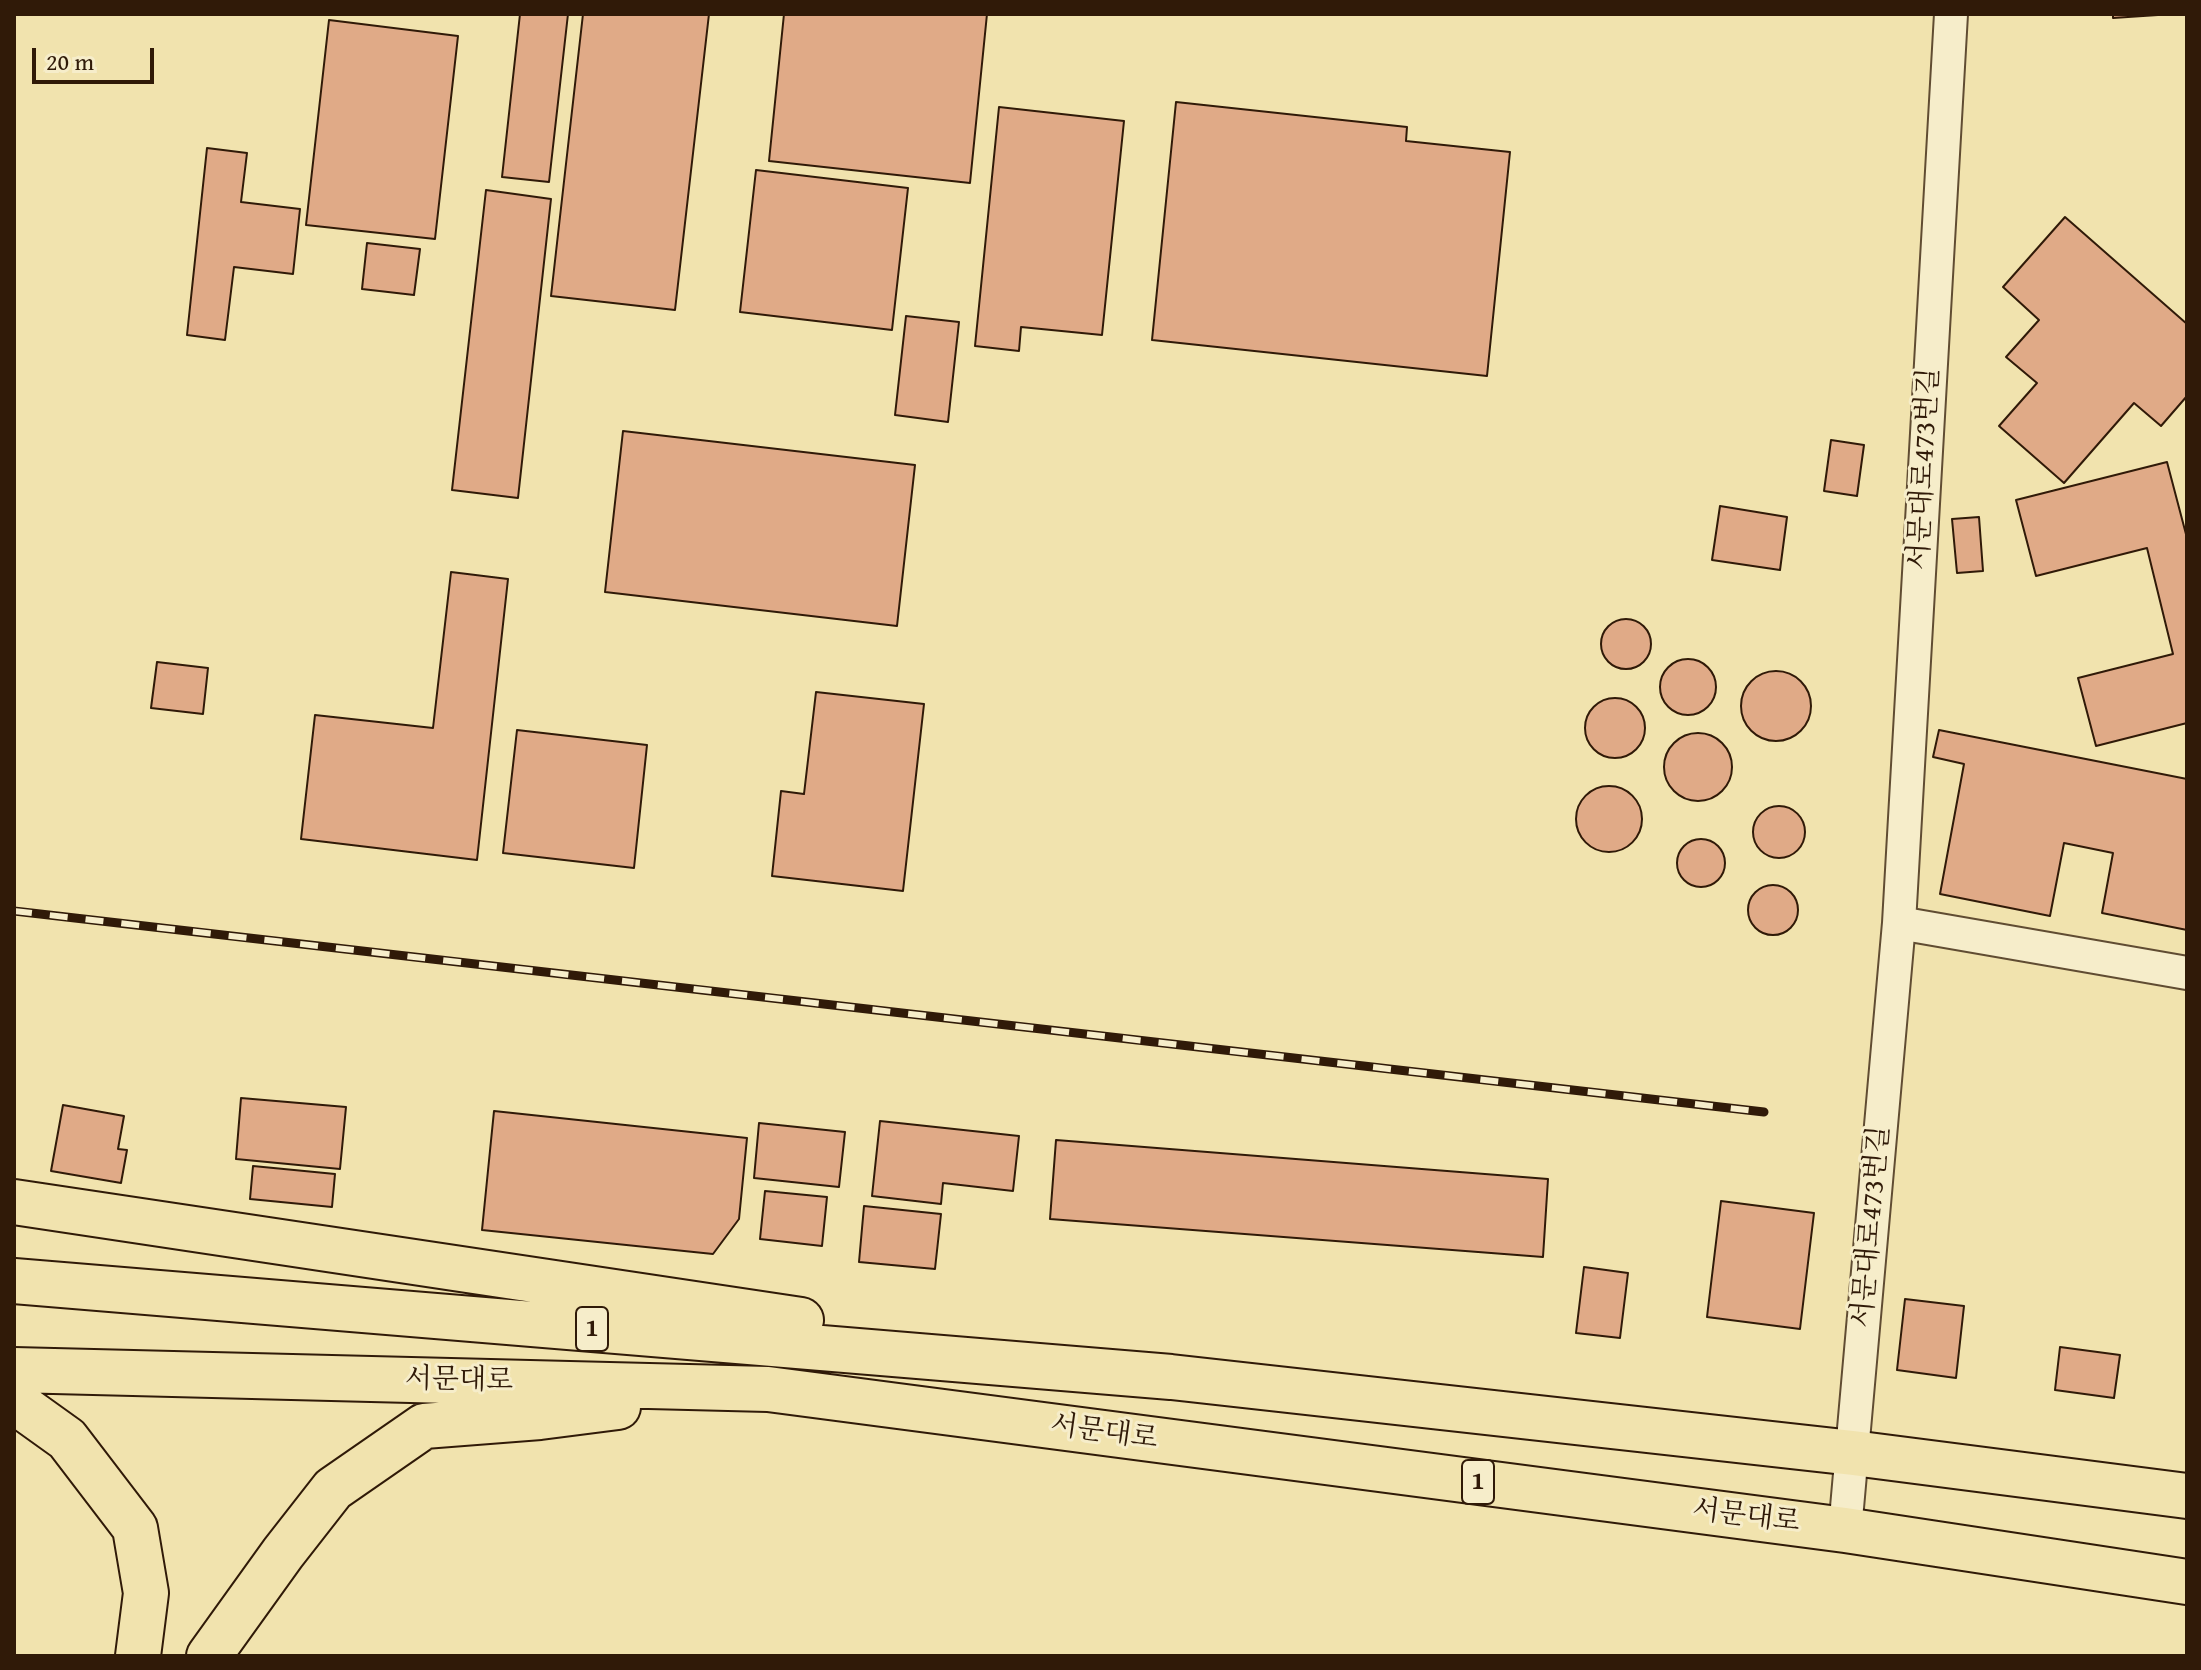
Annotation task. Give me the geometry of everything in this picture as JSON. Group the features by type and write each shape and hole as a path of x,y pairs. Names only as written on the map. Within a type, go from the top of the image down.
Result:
{"main road":[{"path":"14,1202 1171,1377"},
{"name":"서문대로","path":"14,1281 1171,1377 1853,1453 2187,1496"},
{"name":"서문대로","path":"14,1370 768,1389 1845,1530 2187,1582"},
{"path":"209,1656 333,1489 424,1426 540,1417 768,1389"},
{"path":"14,1401 67,1439 135,1528 146,1593 138,1656"}],"street":[{"name":"서문대로473번길","path":"1845,1530 1899,923 1951,14"},
{"path":"1899,923 2187,973"}],"building":[{"path":"520,14 568,14 549,182 502,177"},
{"path":"583,14 709,14 675,310 551,296"},
{"path":"784,14 987,14 970,183 769,161"},
{"path":"2113,14 2173,14 2113,18"},
{"path":"329,20 458,36 435,239 306,225"},
{"path":"1176,102 1407,127 1406,141 1510,152 1487,376 1152,340"},
{"path":"999,107 1124,121 1102,335 1021,327 1019,351 975,346"},
{"path":"207,148 247,153 241,202 300,209 293,274 234,267 225,340 187,335"},
{"path":"756,170 908,188 892,330 740,312"},
{"path":"486,190 551,199 518,498 452,490"},
{"path":"2065,217 2187,324 2187,396 2161,426 2134,403 2064,483 1999,426 2037,383 2006,357 2039,320 2003,287"},
{"path":"367,243 420,249 414,295 362,289"},
{"path":"906,316 959,322 948,422 895,415"},
{"path":"623,431 915,465 897,626 605,592"},
{"path":"1831,440 1864,445 1857,496 1824,491"},
{"path":"2167,462 2187,538 2187,723 2096,746 2078,678 2173,654 2147,548 2036,576 2016,500"},
{"path":"1720,506 1787,517 1780,570 1712,560"},
{"path":"1979,517 1983,571 1957,573 1952,519"},
{"path":"451,572 508,579 477,860 301,839 315,715 433,728"},
{"path":"1616,620 1636,620 1650,634 1650,654 1636,668 1616,668 1602,654 1602,634"},
{"path":"1688,659 1708,667 1716,687 1708,707 1688,715 1668,707 1660,687 1668,667"},
{"path":"157,662 208,668 203,714 151,708"},
{"path":"1776,671 1801,681 1811,706 1801,731 1776,741 1751,731 1741,706 1751,681"},
{"path":"816,692 924,704 903,891 772,876 781,791 804,794"},
{"path":"1615,698 1627,700 1636,707 1643,716 1643,740 1636,749 1627,756 1615,758 1603,756 1594,749 1587,740 1585,728 1587,716 1594,707 1603,700"},
{"path":"517,730 647,745 634,868 503,853"},
{"path":"1939,730 2187,779 2187,930 2102,913 2113,853 2064,843 2050,916 1940,894 1964,764 1933,757"},
{"path":"1698,733 1722,743 1732,767 1722,791 1698,801 1674,791 1664,767 1674,743"},
{"path":"1615,786 1633,795 1640,806 1640,832 1633,843 1622,850 1603,852 1585,843 1578,832 1576,813 1585,795 1596,788"},
{"path":"1779,806 1797,814 1805,832 1797,850 1779,858 1761,850 1753,832 1761,814"},
{"path":"1701,839 1718,846 1725,863 1718,880 1701,887 1684,880 1677,863 1684,846"},
{"path":"1773,885 1790,893 1798,910 1790,927 1773,935 1756,927 1748,910 1756,893"},
{"path":"241,1098 346,1107 340,1169 236,1159"},
{"path":"63,1105 124,1116 118,1149 127,1150 121,1183 51,1171"},
{"path":"494,1111 747,1138 739,1219 713,1254 482,1230"},
{"path":"880,1121 1019,1136 1013,1191 943,1183 941,1204 872,1196"},
{"path":"759,1123 845,1132 839,1187 754,1178"},
{"path":"1056,1140 1548,1179 1543,1257 1050,1219"},
{"path":"253,1166 335,1174 332,1207 250,1199"},
{"path":"765,1191 827,1197 822,1246 760,1239"},
{"path":"1721,1201 1814,1213 1800,1329 1707,1317"},
{"path":"864,1206 941,1214 935,1269 859,1262"},
{"path":"1584,1267 1628,1273 1620,1338 1576,1333"},
{"path":"1905,1299 1964,1306 1956,1378 1897,1370"},
{"path":"2060,1347 2120,1355 2114,1398 2055,1390"}],"railway":[{"path":"14,911 1764,1112"}]}
